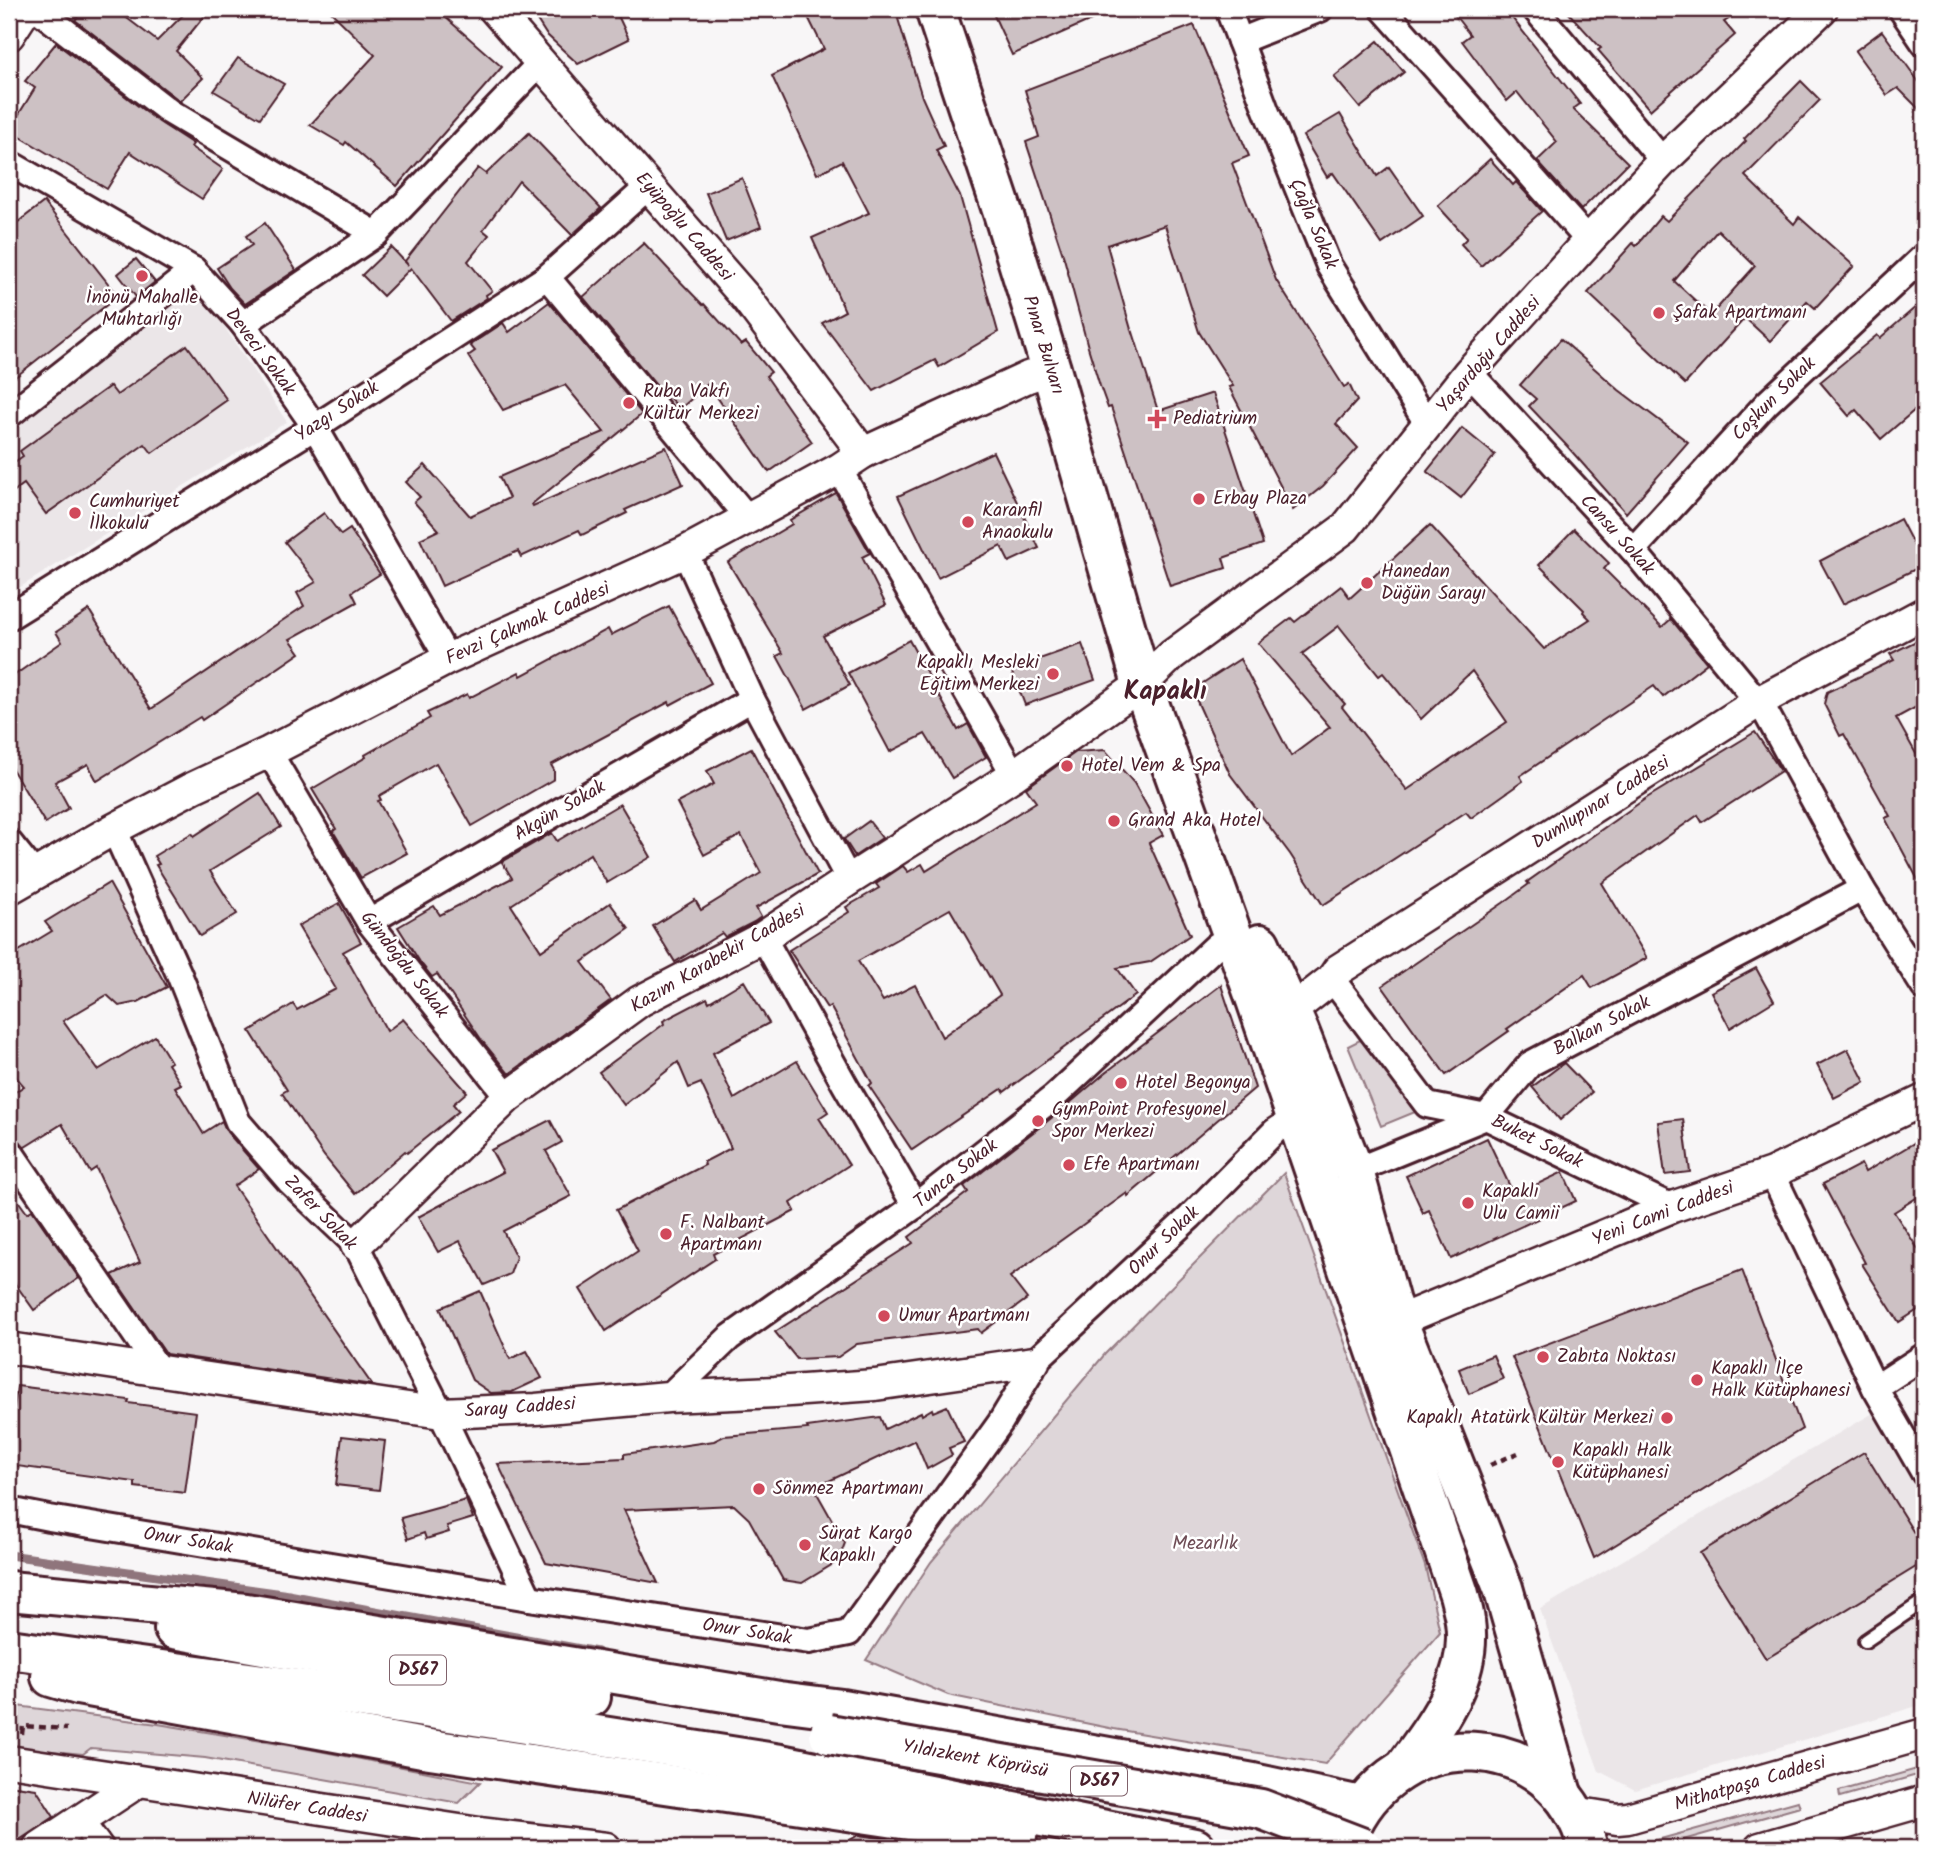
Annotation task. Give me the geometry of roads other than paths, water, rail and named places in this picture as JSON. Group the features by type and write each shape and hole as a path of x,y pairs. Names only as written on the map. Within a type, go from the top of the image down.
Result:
{"main road":[{"name":"Pınar Bulvarı","path":"934,9 1003,213 1142,684"},
{"path":"1142,684 1296,1117 1459,1594 1465,1622 1462,1668 1455,1690 1433,1728 1406,1766"},
{"path":"1142,684 1290,1012 1354,1171 1390,1302 1503,1588 1568,1803 1585,1835 1588,1848"},
{"path":"9,1591 260,1615 779,1701 842,1709 1239,1780 1361,1806"},
{"name":"Yıldızkent Köprüsü","path":"9,1600 293,1650 829,1734 1261,1809 1363,1848"},
{"name":"D567","path":"9,1649 328,1693 821,1771 1195,1848"},
{"path":"9,1664 78,1685 423,1748 1021,1837 1074,1848"},
{"path":"1343,1848 1361,1806 1374,1790 1406,1766 1447,1752 1489,1753 1509,1759 1546,1779 1568,1803"}],"street":[{"path":"9,35 26,9"},
{"path":"37,9 170,113 376,234"},
{"name":"Eyüpoğlu Caddesi","path":"494,9 747,299 863,453"},
{"name":"Çağla Sokak","path":"1228,9 1329,266 1428,425"},
{"path":"1240,41 1320,9"},
{"path":"1383,9 1590,239"},
{"path":"1535,9 1663,161"},
{"path":"1901,9 1924,43"},
{"name":"Yaşardoğu Caddesi","path":"1142,684 1171,655 1345,528 1469,372 1590,239 1663,161 1820,10"},
{"path":"243,324 376,234 540,63"},
{"name":"Deveci Sokak","path":"9,163 194,270 243,324 315,427 448,659"},
{"name":"Yazgı Sokak","path":"9,617 315,427 547,276 649,186"},
{"name":"Coşkun Sokak","path":"1633,550 1767,403 1924,256"},
{"path":"9,415 194,270"},
{"path":"547,276 747,517"},
{"name":"Fevzi Çakmak Caddesi","path":"9,888 192,788 269,752 448,659 685,552 839,469 863,453 1051,369"},
{"name":"Cansu Sokak","path":"1469,372 1633,550 1758,702 1862,889 1924,987"},
{"path":"839,469 1014,775"},
{"path":"685,552 752,699 849,880"},
{"name":"Dumlupınar Caddesi","path":"1290,1012 1332,979 1338,970 1758,702 1924,613"},
{"name":"Kazım Karabekir Caddesi","path":"356,1245 508,1097 640,1001 763,937 1014,775 1142,684"},
{"name":"Akgün Sokak","path":"369,922 752,699"},
{"name":"Gündoğdu Sokak","path":"269,752 369,922 508,1097"},
{"name":"Zafer Sokak","path":"114,829 180,974 238,1122 289,1181 356,1245 442,1413 529,1598"},
{"path":"9,842 34,873"},
{"name":"Balkan Sokak","path":"1354,1171 1486,1117 1530,1064 1862,889"},
{"name":"Tunca Sokak","path":"668,1397 729,1338 915,1206 1054,1097 1216,946 1232,935"},
{"path":"763,937 915,1206"},
{"name":"Buket Sokak","path":"1332,979 1427,1105 1486,1117 1672,1207"},
{"name":"Yeni Cami Caddesi","path":"1398,1321 1672,1207 1772,1173 1924,1100"},
{"name":"Onur Sokak","path":"9,1510 529,1598 809,1641 849,1633 1000,1423 1032,1370 1034,1362 1190,1217 1275,1130 1296,1117"},
{"path":"9,1150 160,1371"},
{"path":"1772,1173 1875,1388 1924,1473"},
{"name":"Saray Caddesi","path":"9,1348 442,1413 875,1385 1034,1362"},
{"path":"1875,1388 1924,1356"},
{"name":"Mithatpaşa Caddesi","path":"1568,1803 1617,1819 1628,1818 1924,1734"},
{"name":"Nilüfer Caddesi","path":"9,1761 479,1833 606,1848"},
{"path":"38,1848 138,1782"},
{"path":"1760,1848 1924,1801"},
{"path":"80,1820 101,1848"}],"lane":[{"path":"1865,1641 1924,1601"}],"waterway":[{"path":"9,1555 283,1594 597,1652"}],"place":[{"name":"İnönü Mahalle Muhtarlığı","path":"142,276"},
{"name":"Şafak Apartmanı","path":"1659,313"},
{"name":"Ruba Vakfı Kültür Merkezi","path":"629,403"},
{"name":"Pediatrium","path":"1157,419"},
{"name":"Erbay Plaza","path":"1199,499"},
{"name":"Cumhuriyet İlkokulu","path":"75,513"},
{"name":"Karanfil Anaokulu","path":"968,522"},
{"name":"Hanedan Düğün Sarayı","path":"1367,583"},
{"name":"Kapaklı Mesleki Eğitim Merkezi","path":"1053,674"},
{"name":"Hotel Vem & Spa","path":"1067,766"},
{"name":"Grand Aka Hotel","path":"1114,821"},
{"name":"Hotel Begonya","path":"1121,1083"},
{"name":"GymPoint Profesyonel Spor Merkezi","path":"1038,1121"},
{"name":"Efe Apartmanı","path":"1069,1165"},
{"name":"Kapaklı Ulu Camii","path":"1468,1203"},
{"name":"F. Nalbant Apartmanı","path":"666,1234"},
{"name":"Umur Apartmanı","path":"884,1316"},
{"name":"Zabıta Noktası","path":"1543,1357"},
{"name":"Kapaklı İlçe Halk Kütüphanesi","path":"1697,1380"},
{"name":"Kapaklı Atatürk Kültür Merkezi","path":"1667,1418"},
{"name":"Kapaklı Halk Kütüphanesi","path":"1558,1462"},
{"name":"Sönmez Apartmanı","path":"759,1489"},
{"name":"Sürat Kargo Kapaklı","path":"805,1545"}],"district":[{"name":"Kapaklı","path":"1165,692"}],"park label":[{"name":"Mezarlık","path":"1205,1544"}]}
